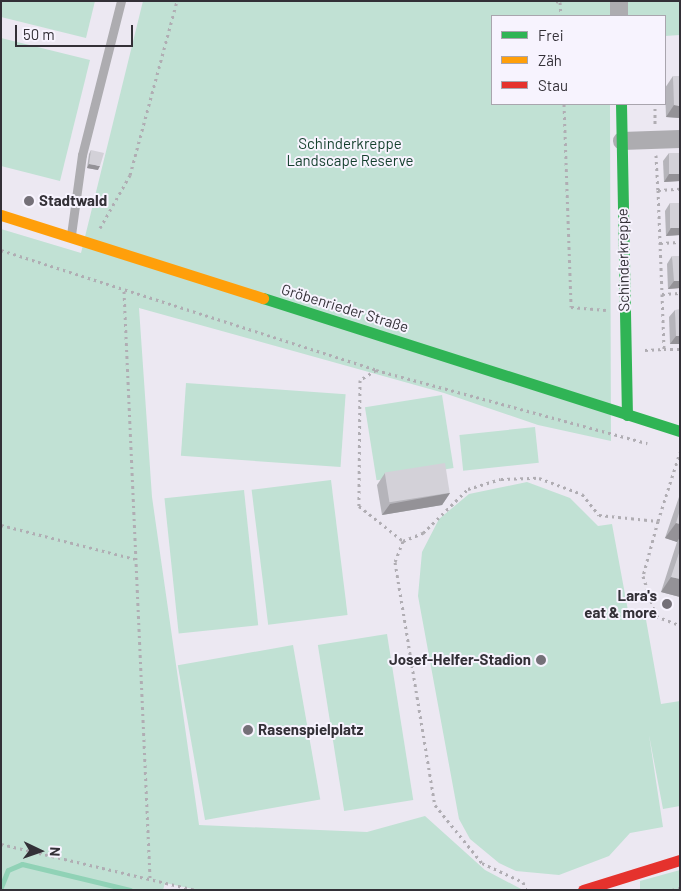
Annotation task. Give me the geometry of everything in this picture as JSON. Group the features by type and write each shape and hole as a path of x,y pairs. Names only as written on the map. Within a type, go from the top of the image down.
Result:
{"street":[{"path":"619,1 619,15"},
{"name":"Schinderkreppe","path":"624,107 622,141 627,177 629,274 624,312 627,415"},
{"path":"622,141 680,139"},
{"name":"Gröbenrieder Straße","path":"1,215 680,431"},
{"path":"583,890 680,860"}],"lane":[{"path":"70,238 82,155 121,1"},
{"path":"624,325 640,325"},
{"path":"625,374 639,374"}],"path":[{"path":"93,245 109,204 130,175 177,1"},
{"path":"556,1 560,2 561,15"},
{"path":"564,105 571,307 624,312"},
{"path":"658,190 664,349 680,349"},
{"path":"660,243 680,242"},
{"path":"1,250 124,291 376,370 620,436"},
{"path":"124,291 150,878"},
{"path":"662,294 680,293"},
{"path":"376,370 360,380 359,506 403,541"},
{"path":"680,452 643,576 656,616 680,625"},
{"path":"526,890 523,882 482,863 435,805 394,562 403,541 423,533 468,489 501,479 539,478 582,494 598,515 658,521"},
{"path":"1,525 135,559"},
{"path":"1,844 196,890"},
{"path":"672,890 680,888"}],"green space":[{"path":"1,1 95,1 86,38 1,17"},
{"name":"Schinderkreppe Landscape Reserve","path":"143,1 680,1 680,35 666,36 666,15 491,15 491,105 610,105 611,441 538,425 444,393 139,308 152,497 199,825 367,832 425,816 485,870 523,890 198,890 165,883 163,890 1,890 1,229 81,253"},
{"path":"1,38 90,60 60,181 1,166"},
{"path":"186,383 346,394 341,467 181,456"},
{"path":"442,395 454,468 377,480 365,407"},
{"path":"535,427 539,463 463,471 459,435"},
{"path":"331,480 348,615 268,625 252,490"},
{"name":"Josef-Helfer-Stadion","path":"527,482 570,498 598,526 612,524 629,616 645,614 661,704 680,701 680,806 663,809 649,735 663,827 630,833 609,856 559,875 516,871 499,863 470,839 459,819 418,596 422,552 439,519 469,494"},
{"path":"244,490 258,625 179,634 164,498"},
{"path":"387,634 413,800 344,811 318,645"},
{"name":"Rasenspielplatz","path":"293,645 320,800 205,820 178,665"},
{"path":"680,870 680,890 640,890 640,881"}],"building":[{"path":"673,76 680,76 680,106 674,105"},
{"path":"91,150 104,153 100,166 89,164"},
{"path":"669,153 680,153 680,174 669,174"},
{"path":"670,203 680,203 680,228 670,228"},
{"path":"672,256 680,256 680,281 674,281"},
{"path":"680,309 680,336 676,336 675,310"},
{"path":"445,463 450,493 389,502 385,473"},
{"path":"680,510 680,524 676,523"},
{"path":"680,550 680,579 671,577"}],"waterway":[{"path":"1,887 8,870 22,864 130,890"}],"traffic: fast":[{"path":"621,105 627,415"},
{"path":"263,298 680,431"}],"traffic: slow":[{"path":"1,215 263,298"}],"traffic: jam":[{"path":"583,890 680,860"}],"place":[{"name":"Stadtwald","path":"29,201"},
{"name":"Lara's eat & more","path":"667,604"},
{"name":"Josef-Helfer-Stadion","path":"541,660"},
{"name":"Rasenspielplatz","path":"248,730"}]}
